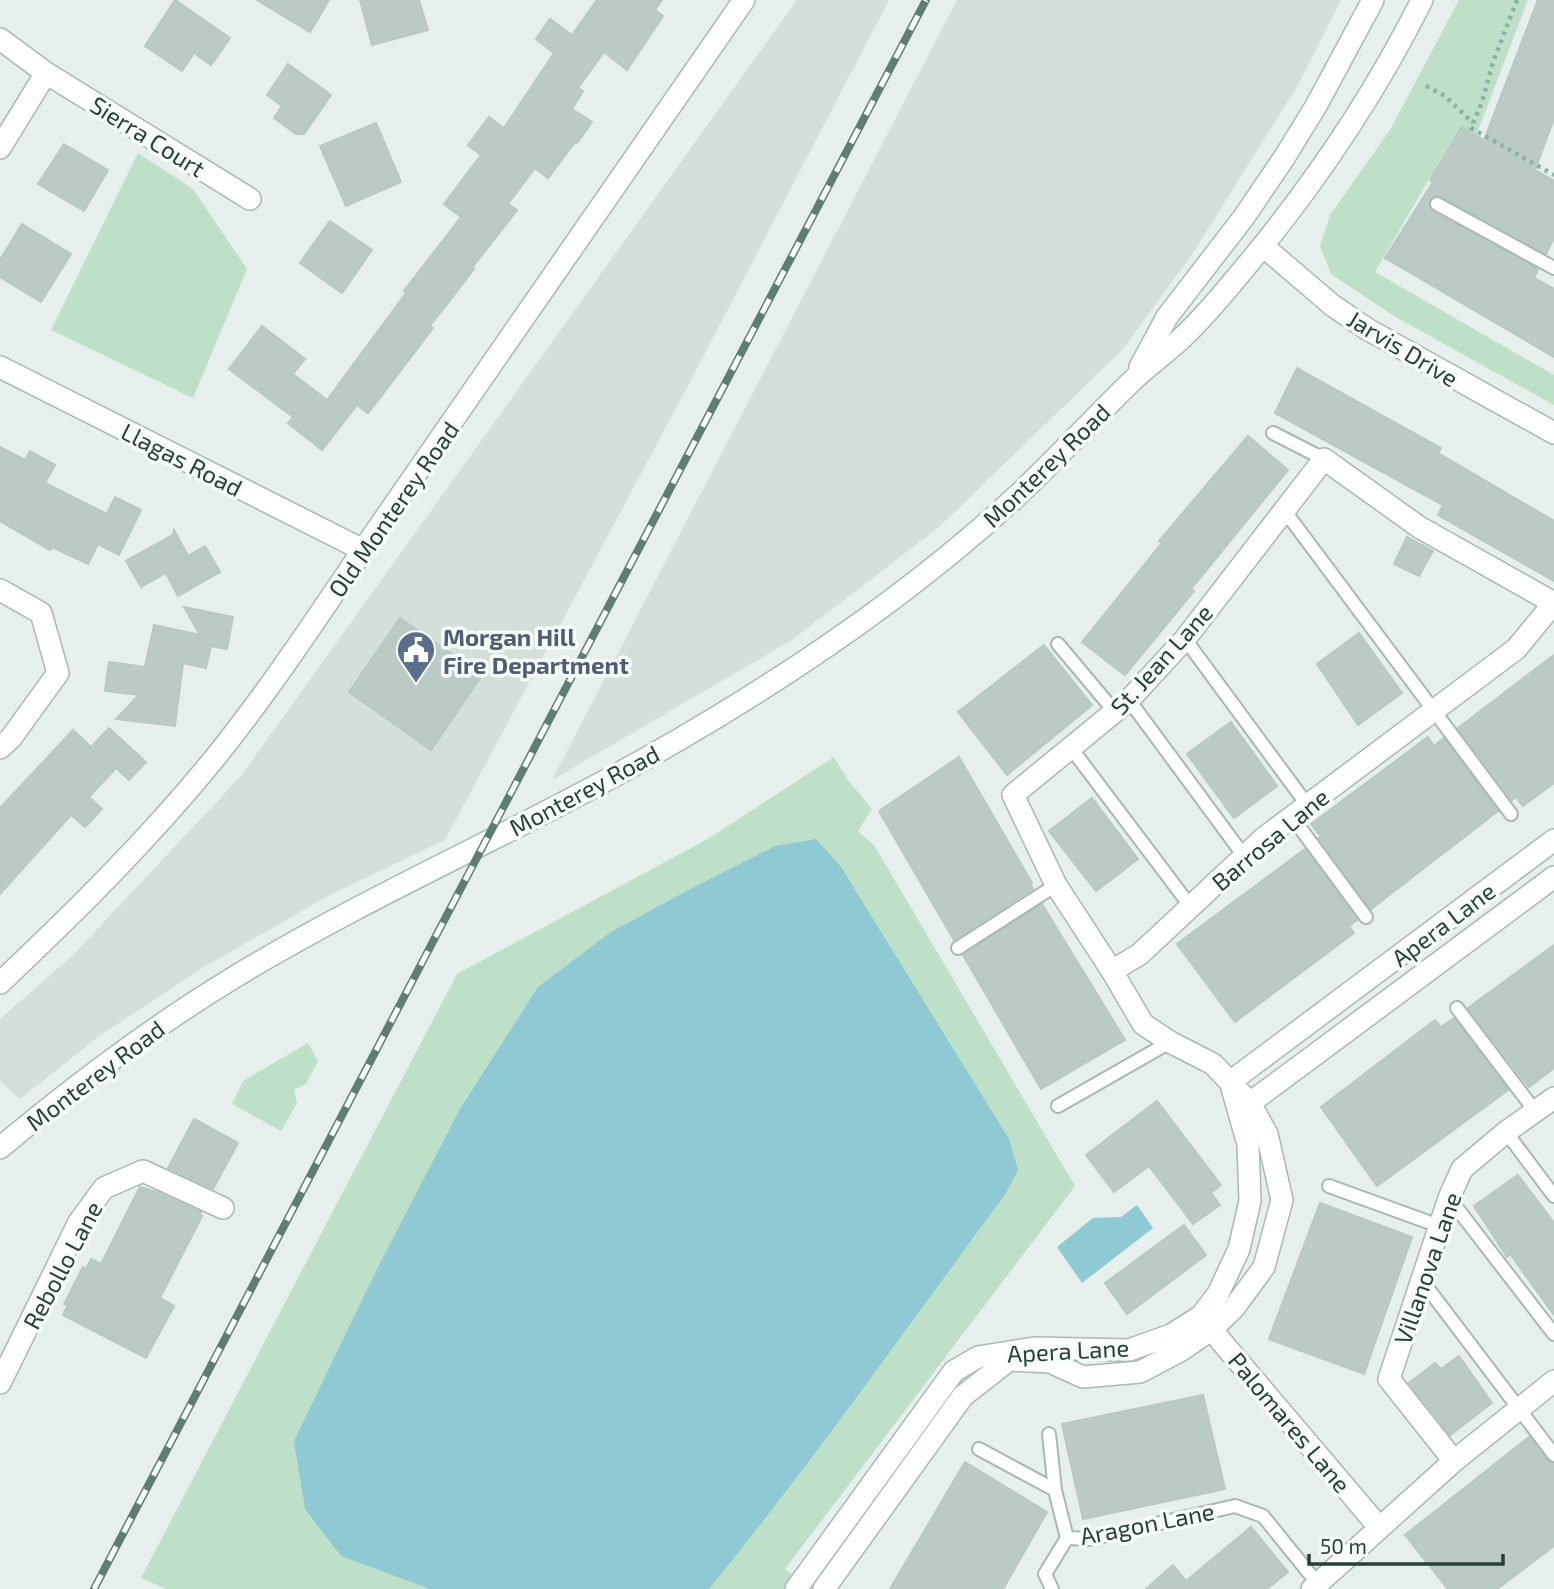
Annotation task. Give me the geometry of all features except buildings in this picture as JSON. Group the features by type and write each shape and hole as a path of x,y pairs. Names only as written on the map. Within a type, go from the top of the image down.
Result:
{"street":[{"name":"Old Monterey Road","path":"0,983 108,877 213,761 272,685 744,0"},
{"name":"Monterey Road","path":"1132,381 1167,317 1244,217 1284,158 1316,106 1373,0"},
{"name":"Monterey Road","path":"0,1148 104,1064 166,1020 235,977 341,918 643,760 785,676 850,630 964,542 1025,489 1132,381 1186,335 1263,246 1315,178 1351,124 1385,69 1422,0"},
{"name":"Sierra Court","path":"0,39 46,73 250,199"},
{"path":"0,148 46,73"},
{"name":"Jarvis Drive","path":"1263,246 1332,305 1367,329 1554,433"},
{"name":"Llagas Road","path":"0,367 363,550"},
{"path":"1324,459 1419,527 1554,603"},
{"name":"St. Jean Lane","path":"1230,1082 1213,1064 1170,1042 1143,1024 1056,886 1013,795 1122,706 1185,639 1324,459"},
{"path":"0,590 41,613 58,673 11,738 0,748"},
{"name":"Barrosa Lane","path":"1112,971 1140,954 1265,837 1516,649 1554,603"},
{"name":"Apera Lane","path":"1230,1082 1554,840"},
{"name":"Apera Lane","path":"1250,1103 1554,877"},
{"name":"Apera Lane","path":"796,1589 954,1371 978,1357 1034,1348 1129,1350 1206,1323 1234,1308 1264,1267 1282,1200 1267,1134 1250,1103 1230,1082"},
{"name":"Apera Lane","path":"824,1589 963,1396 1009,1360 1050,1362 1083,1377 1140,1372 1180,1351 1206,1323 1239,1249 1251,1201 1248,1144 1230,1082"},
{"name":"Villanova Lane","path":"1454,1461 1389,1379 1423,1282 1439,1226 1462,1169 1506,1132 1554,1098"},
{"name":"Rebollo Lane","path":"0,1383 79,1222 104,1188 143,1171 223,1208"},
{"name":"Palomares Lane","path":"1206,1323 1379,1527"},
{"path":"1315,1586 1454,1461 1554,1381"}],"lane":[{"path":"1437,204 1554,268"},
{"path":"1273,433 1324,459"},
{"path":"1284,510 1511,814"},
{"path":"1185,639 1300,811 1366,917"},
{"path":"1058,643 1122,706 1244,856"},
{"path":"1071,748 1191,907"},
{"path":"958,948 1056,886"},
{"path":"1457,1008 1535,1111"},
{"path":"1058,1106 1170,1042"},
{"path":"1506,1132 1554,1196"},
{"path":"1329,1186 1439,1226"},
{"path":"1449,1198 1554,1334"},
{"path":"1423,1282 1554,1455"},
{"name":"Aragon Lane","path":"1049,1434 1055,1490 1067,1538 1045,1574 1052,1589"},
{"path":"979,1449 1055,1490"},
{"name":"Aragon Lane","path":"1067,1538 1090,1539 1235,1506 1263,1516 1315,1586"}],"path":[{"path":"1517,0 1471,128 1554,175"},
{"path":"1426,86 1445,96 1473,123"}],"shaded area":[{"path":"797,0 889,0 690,382 445,840 330,895 204,967 99,1036 20,1099 0,1081 0,1019 73,955 241,776"},
{"path":"957,0 1341,0 1298,85 1193,253 1123,349 939,527 792,640 552,780"}],"green space":[{"path":"1459,0 1528,0 1476,136 1460,126 1375,272 1554,375 1554,405 1394,316 1331,274 1320,246 1330,215 1390,130"},
{"path":"138,153 193,189 247,269 193,398 51,330"},
{"path":"834,757 848,780 872,809 858,831 874,845 1075,1186 785,1569 808,1589 166,1589 141,1578 457,974 706,840"},
{"path":"308,1043 318,1061 306,1084 294,1090 297,1103 281,1131 232,1104 243,1081"}],"water":[{"path":"816,839 841,867 1009,1139 1018,1170 1006,1193 823,1443 709,1589 430,1589 341,1556 305,1509 294,1441 376,1271 460,1109 538,987 611,932 694,887 775,846"},
{"path":"1137,1205 1153,1228 1082,1283 1057,1247 1093,1218 1121,1217"}],"railway":[{"path":"94,1589 926,0"}],"place":[{"name":"Morgan Hill Fire Department","path":"416,684"}]}
